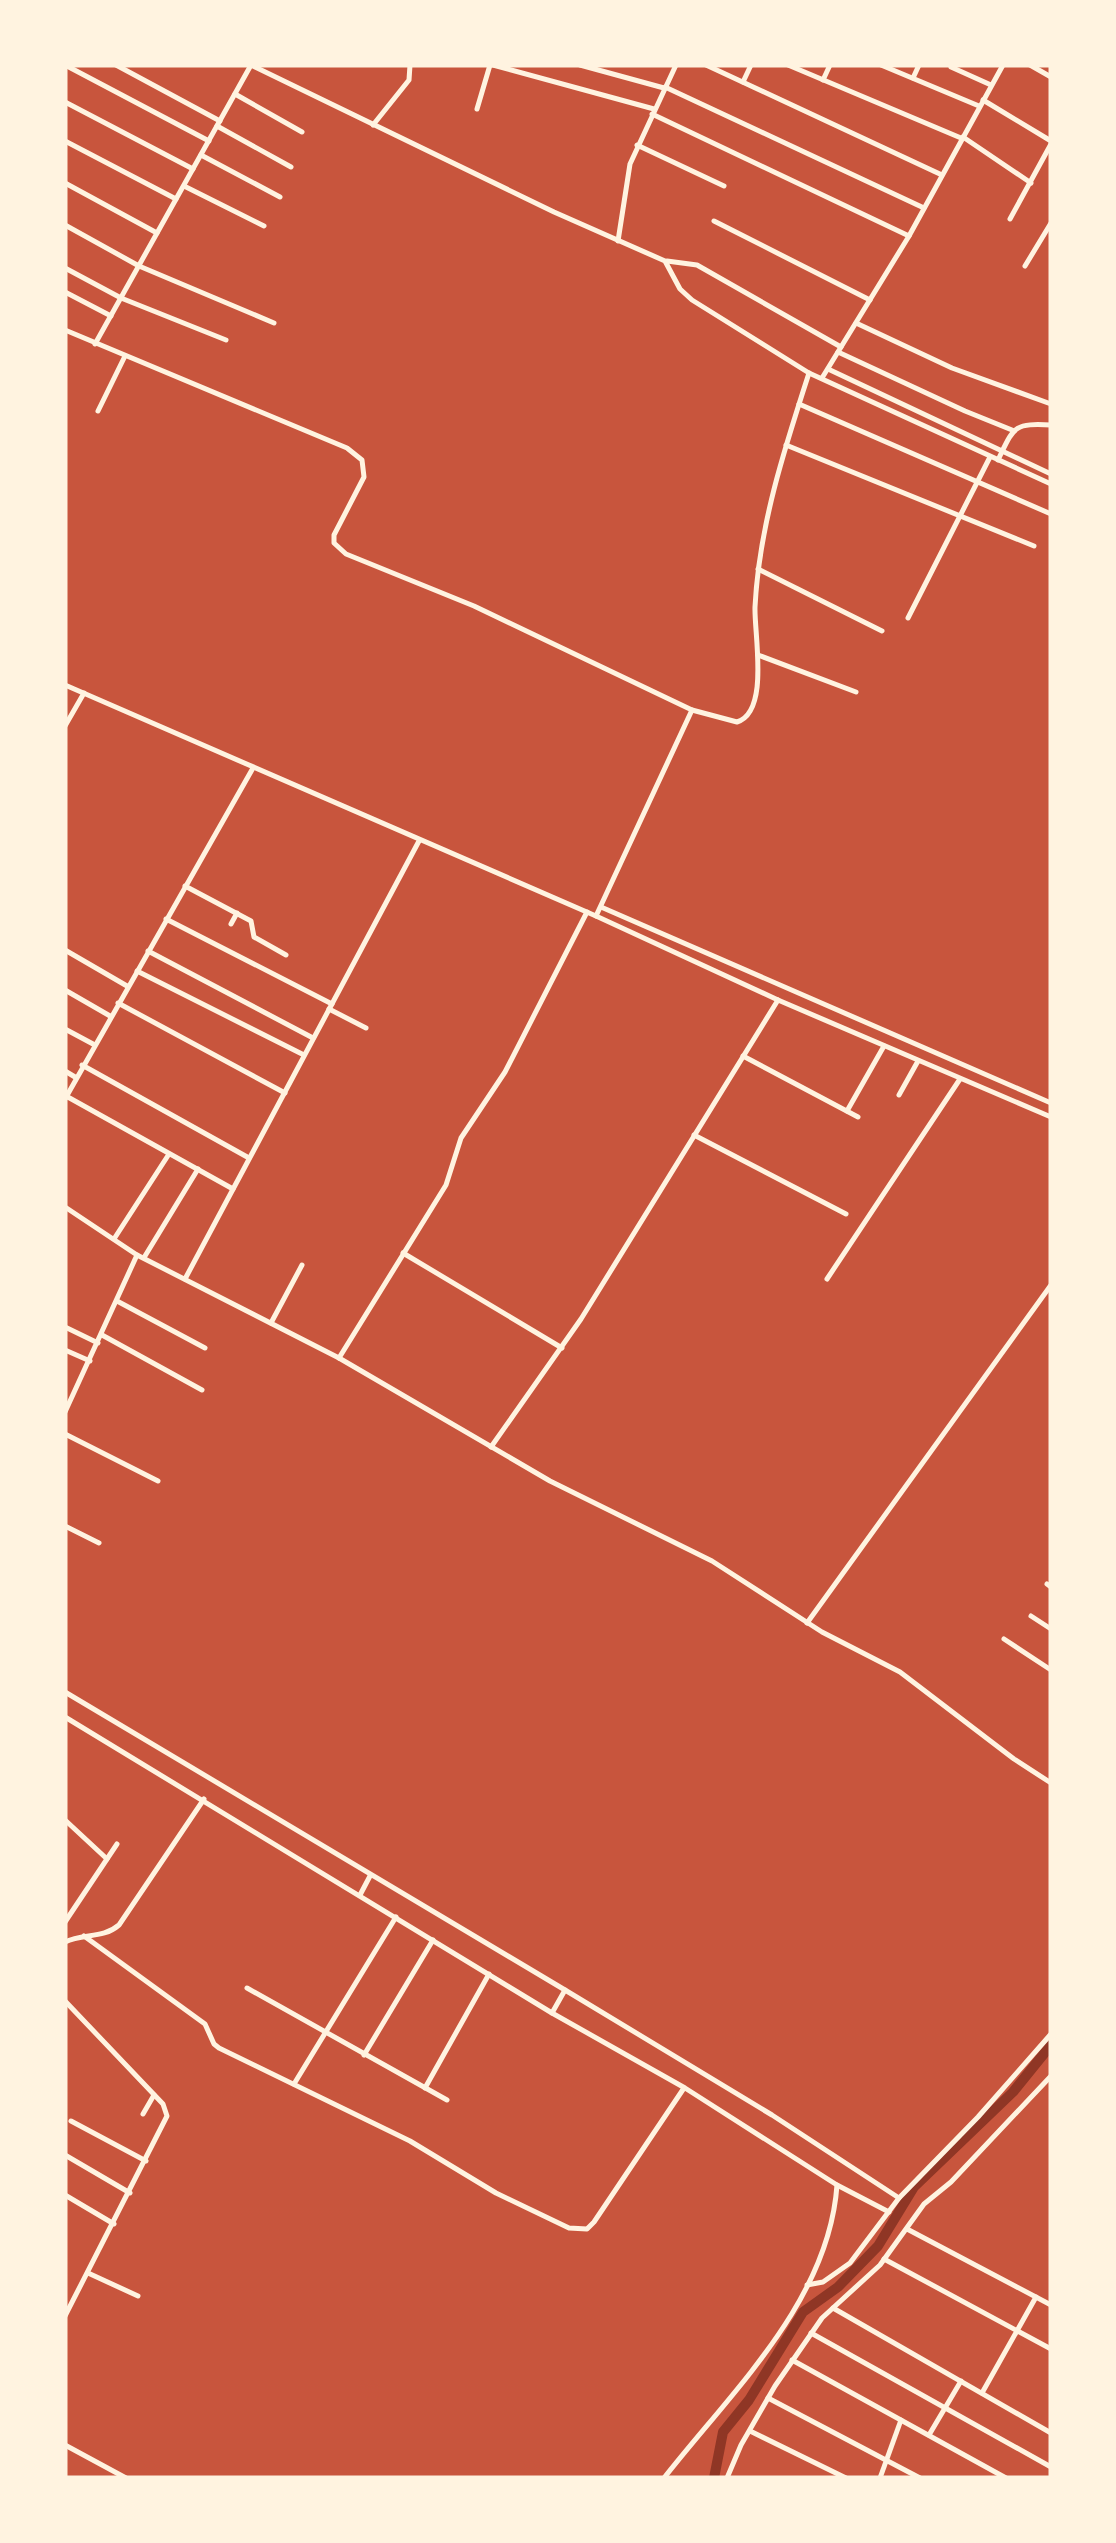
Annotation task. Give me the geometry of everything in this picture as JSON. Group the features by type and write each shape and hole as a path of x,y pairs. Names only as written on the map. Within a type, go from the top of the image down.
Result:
{"street":[{"path":"65,65 209,140"},
{"path":"116,65 291,168"},
{"path":"95,344 251,65 618,241 665,261 696,265 840,349 966,412 1012,430"},
{"path":"373,125 409,80 410,65"},
{"path":"478,109 492,65 653,112 909,236"},
{"path":"580,65 664,88 924,208"},
{"path":"618,241 637,146 676,65"},
{"path":"706,65 723,68 743,82 942,174"},
{"path":"743,82 751,65"},
{"path":"788,65 961,137 1031,182"},
{"path":"823,80 830,65"},
{"path":"881,65 981,103 1051,143 1010,219"},
{"path":"913,78 919,65"},
{"path":"821,379 909,236 1004,65"},
{"path":"1030,65 1051,77"},
{"path":"951,67 991,85"},
{"path":"234,94 302,132"},
{"path":"65,102 193,169"},
{"path":"65,140 176,199"},
{"path":"637,146 724,186"},
{"path":"201,155 280,197"},
{"path":"65,182 157,233"},
{"path":"184,186 264,226"},
{"path":"714,221 870,300"},
{"path":"1025,266 1051,223"},
{"path":"65,226 139,266 274,323"},
{"path":"665,261 680,289 692,300 808,374 1051,484"},
{"path":"65,268 121,298 226,340"},
{"path":"65,292 111,316"},
{"path":"856,322 952,368 1051,404"},
{"path":"65,330 348,448 362,460 364,477 334,535 334,543 346,554 474,606 692,710 724,721 744,720 752,710 758,654 758,569 786,445 808,374"},
{"path":"98,411 125,356"},
{"path":"828,368 1051,474"},
{"path":"799,404 1051,514"},
{"path":"998,460 1012,430 1027,424 1051,425"},
{"path":"786,445 1034,546"},
{"path":"908,618 990,456"},
{"path":"758,569 882,631"},
{"path":"758,654 856,692"},
{"path":"65,685 1051,1117"},
{"path":"65,726 84,693"},
{"path":"596,916 692,710"},
{"path":"233,1189 66,1098 252,768"},
{"path":"185,1279 419,841"},
{"path":"185,886 252,920 254,937 286,955"},
{"path":"601,907 1051,1103"},
{"path":"339,1358 446,1185 461,1138 505,1072 586,912"},
{"path":"231,924 236,913"},
{"path":"166,919 366,1028"},
{"path":"65,950 128,986"},
{"path":"148,951 314,1039"},
{"path":"136,971 304,1056"},
{"path":"65,990 110,1016"},
{"path":"491,1447 562,1348 778,1000"},
{"path":"118,1003 284,1093"},
{"path":"65,1029 94,1045"},
{"path":"847,1111 884,1046"},
{"path":"742,1056 858,1117"},
{"path":"899,1095 918,1061"},
{"path":"82,1065 250,1158"},
{"path":"65,1072 75,1078"},
{"path":"827,1279 960,1079"},
{"path":"694,1135 846,1214"},
{"path":"114,1239 169,1153"},
{"path":"65,1412 116,1301 198,1169"},
{"path":"65,1207 141,1256 339,1358 597,1506 712,1561 806,1623 900,1672 1014,1759 1051,1782"},
{"path":"403,1253 562,1348"},
{"path":"271,1323 302,1265"},
{"path":"806,1623 1051,1285"},
{"path":"116,1301 205,1348"},
{"path":"65,1327 98,1343"},
{"path":"102,1335 202,1390"},
{"path":"65,1350 90,1361"},
{"path":"65,1392 73,1396"},
{"path":"65,1434 158,1480"},
{"path":"65,1526 100,1543"},
{"path":"1031,1616 1051,1629"},
{"path":"1004,1639 1051,1670"},
{"path":"65,1692 772,2115 900,2198"},
{"path":"65,1717 889,2212"},
{"path":"65,1942 104,1935 119,1924 204,1800"},
{"path":"65,1820 107,1859"},
{"path":"67,1915 117,1844"},
{"path":"360,1895 370,1876"},
{"path":"294,2084 396,1917"},
{"path":"84,1936 205,2024 220,2048 410,2141 496,2192 580,2230 594,2222 684,2088"},
{"path":"364,2055 433,1940"},
{"path":"425,2088 490,1974"},
{"path":"247,1988 447,2100"},
{"path":"552,2013 565,1990"},
{"path":"65,2002 154,2095 168,2116 65,2316"},
{"path":"807,2286 823,2282 850,2263 900,2198 1051,2034"},
{"path":"727,2478 768,2398 810,2333 884,2259 924,2204 951,2182 1051,2076"},
{"path":"142,2114 154,2095"},
{"path":"70,2120 146,2161"},
{"path":"65,2155 130,2193"},
{"path":"664,2478 741,2385 807,2286 830,2230 837,2184"},
{"path":"65,2195 114,2224"},
{"path":"907,2229 1051,2305"},
{"path":"884,2259 1051,2349"},
{"path":"88,2272 138,2296"},
{"path":"982,2393 1036,2297"},
{"path":"833,2308 1051,2433"},
{"path":"810,2333 1051,2467"},
{"path":"792,2360 1006,2478"},
{"path":"928,2435 962,2381"},
{"path":"768,2398 920,2478"},
{"path":"880,2478 901,2420"},
{"path":"750,2430 846,2478"},
{"path":"65,2446 126,2478"}],"waterway":[{"path":"714,2478 723,2432 749,2400 803,2312 838,2287 878,2246 914,2187 1013,2092 1051,2045"}]}
